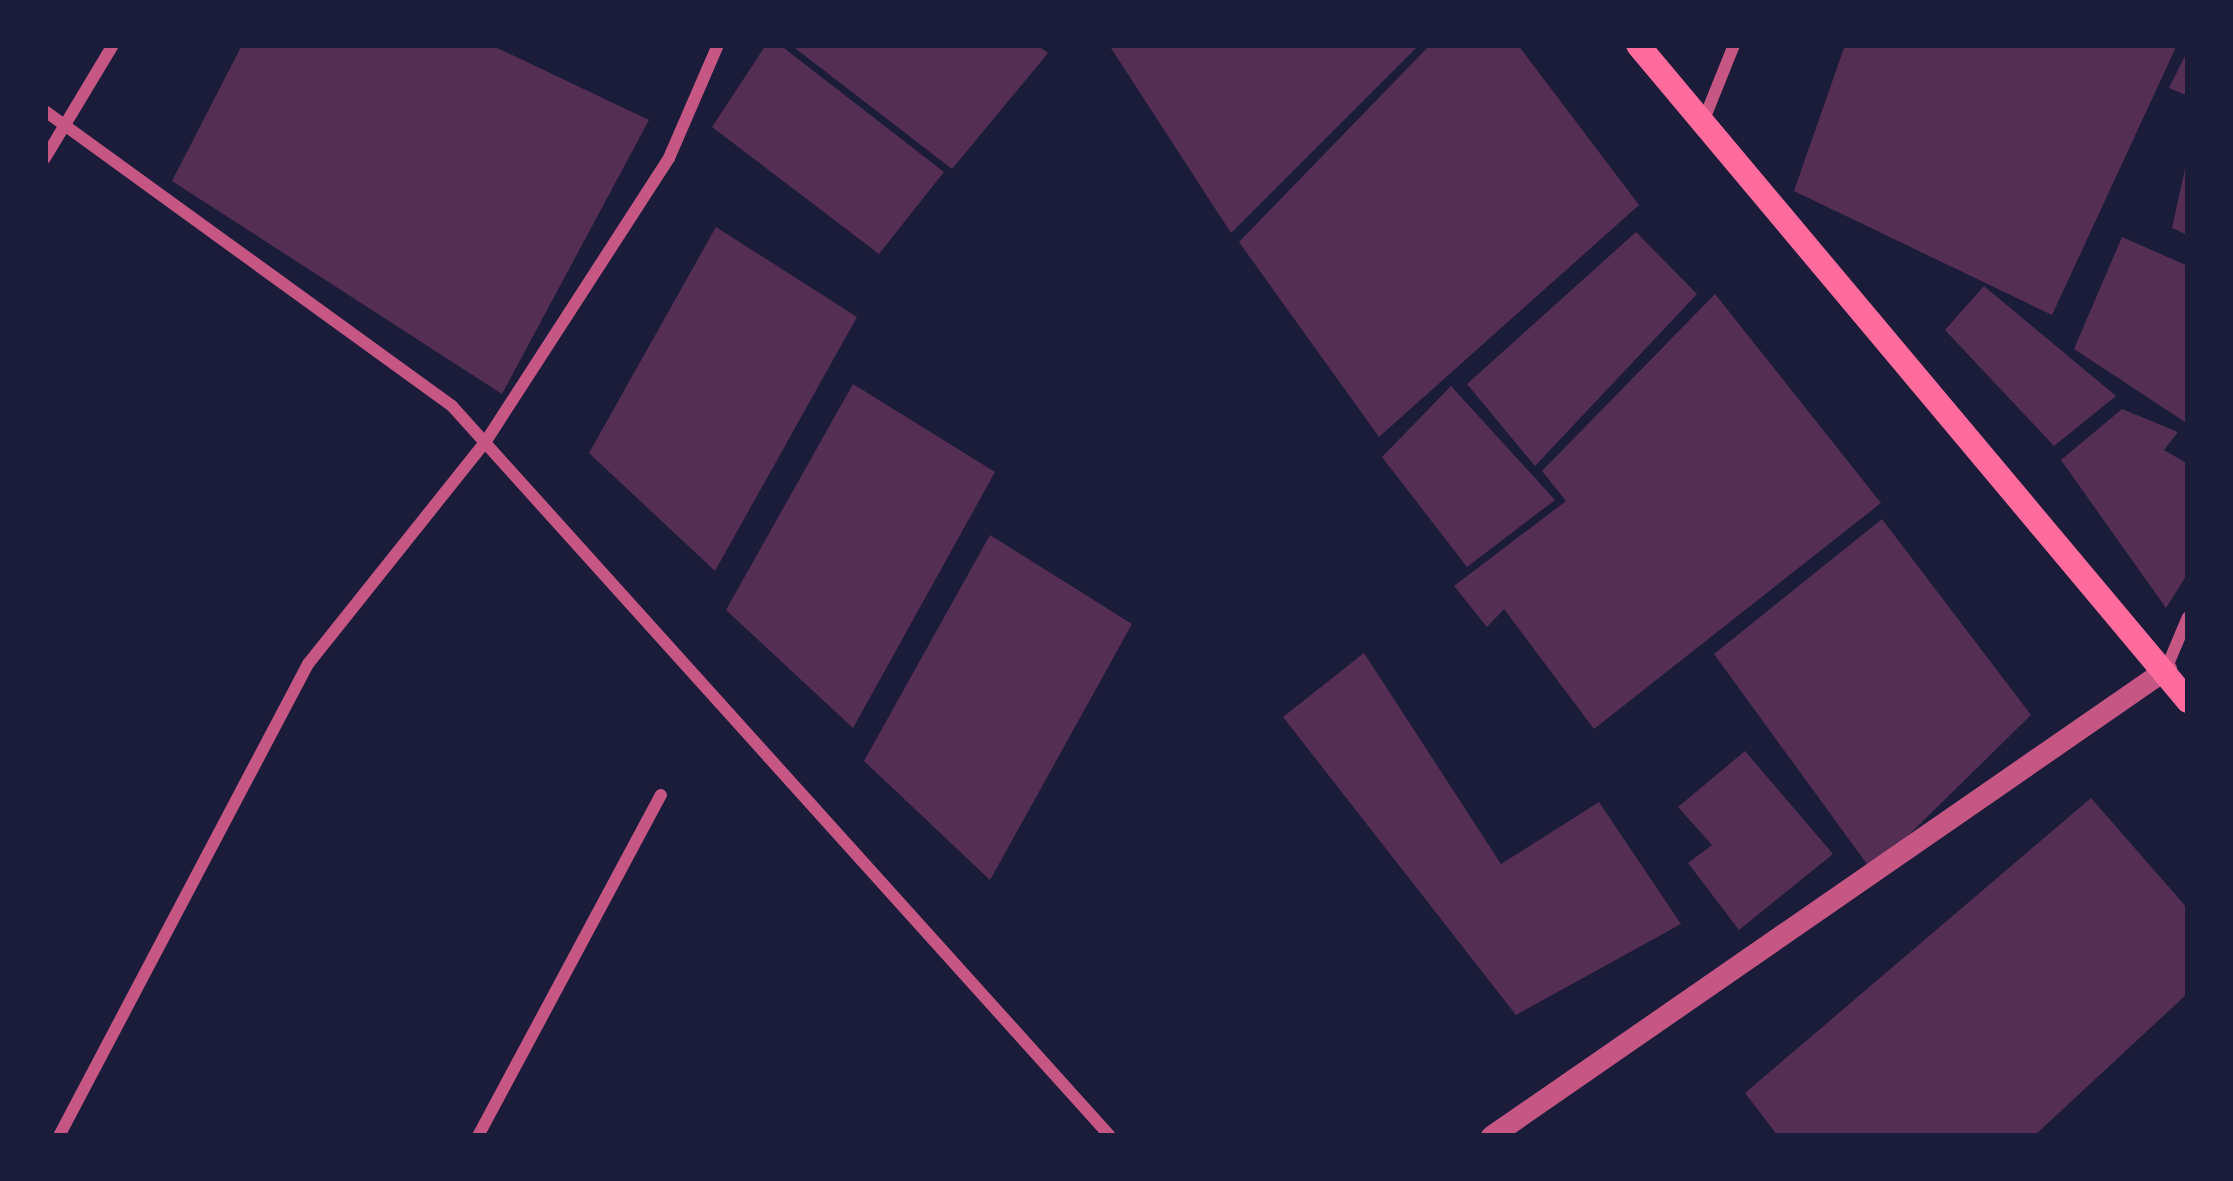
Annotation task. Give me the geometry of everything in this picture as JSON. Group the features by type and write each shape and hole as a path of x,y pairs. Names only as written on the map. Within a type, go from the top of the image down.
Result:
{"main road":[{"path":"1638,45 1701,128 2166,669 2188,701"}],"street":[{"path":"45,158 113,45"},
{"path":"59,1136 308,664 486,441 668,158 718,45"},
{"path":"1701,128 1734,45"},
{"path":"45,111 67,122 452,406 1110,1136"},
{"path":"1491,1136 2166,669 2188,617"},
{"path":"478,1136 661,794"}],"building":[{"path":"242,45 491,45 649,120 502,394 172,181"},
{"path":"766,45 780,45 944,172 879,254 712,127"},
{"path":"791,45 1037,45 1048,53 952,169"},
{"path":"1109,45 1419,45 1231,233"},
{"path":"1430,45 1518,45 1639,205 1379,437 1239,242"},
{"path":"1845,45 2177,45 2052,315 1794,191"},
{"path":"2188,57 2188,96 2169,88"},
{"path":"2188,164 2188,235 2172,228"},
{"path":"716,227 857,317 715,571 589,453"},
{"path":"1636,232 1697,294 1535,466 1467,384"},
{"path":"2122,237 2188,266 2188,424 2074,349"},
{"path":"1984,286 2116,396 2054,446 1945,330"},
{"path":"1715,294 1881,503 1594,729 1504,609 1487,627 1454,586 1566,501 1542,471"},
{"path":"853,384 995,472 853,728 726,610"},
{"path":"1451,386 1555,500 1467,567 1382,457"},
{"path":"2122,409 2178,432 2164,450 2188,464 2188,573 2166,608 2061,460"},
{"path":"1882,519 2031,715 1872,871 1714,654"},
{"path":"990,535 1132,624 990,880 864,761"},
{"path":"1364,653 1501,864 1599,802 1681,924 1516,1015 1283,717"},
{"path":"1745,751 1833,854 1739,930 1688,863 1712,845 1678,807"},
{"path":"2091,798 2188,909 2188,993 2034,1136 1778,1136 1745,1093"}]}
